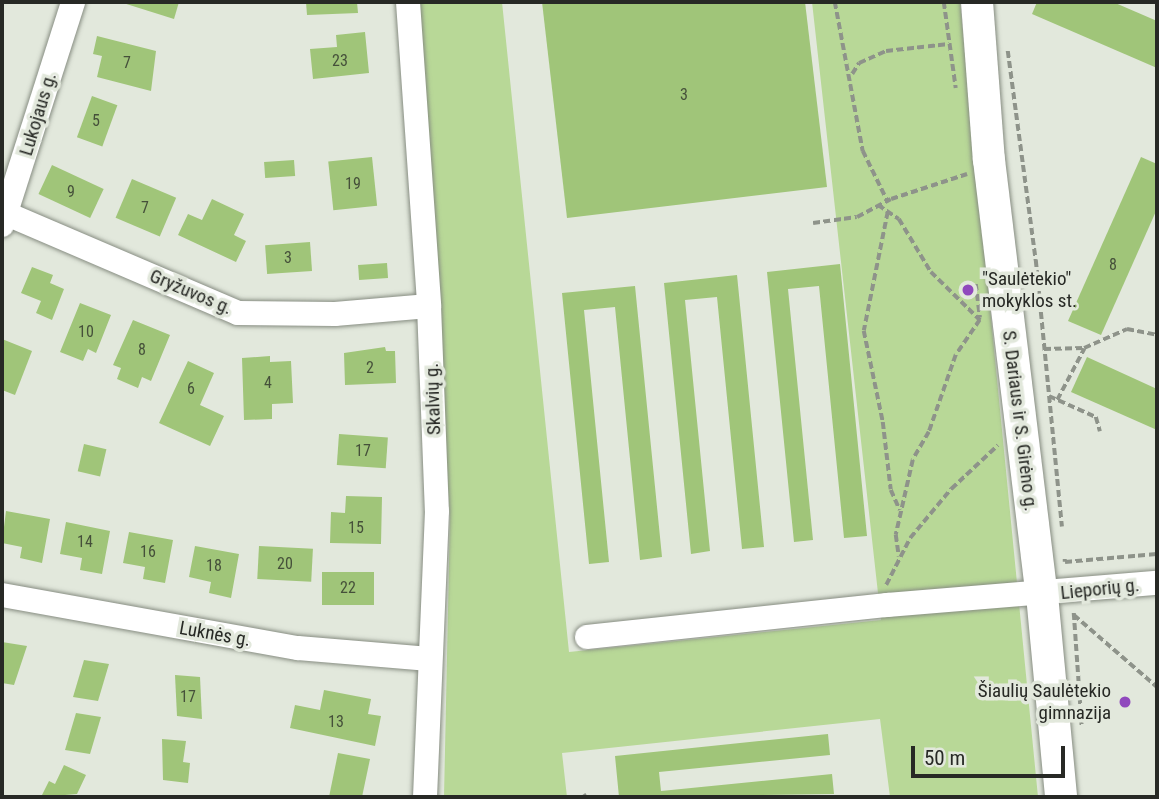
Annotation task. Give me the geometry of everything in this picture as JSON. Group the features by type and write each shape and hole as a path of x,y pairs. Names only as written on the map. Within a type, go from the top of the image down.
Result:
{"street":[{"name":"Lukojaus g.","path":"5,219 73,2"},
{"name":"Skalvių g.","path":"408,2 429,306 437,510 425,797"},
{"name":"S. Dariaus ir S. Girėno g.","path":"977,2 989,160 1021,431 1063,601 1061,797"},
{"name":"Gryžuvos g.","path":"5,219 238,313 335,314 429,306"},
{"name":"Lieporių g.","path":"587,637 887,605 1063,601 1157,583"},
{"name":"Luknės g.","path":"2,595 298,649 430,659"}],"path":[{"path":"835,2 852,75 863,151 887,200"},
{"path":"1007,42 1044,349 1063,537"},
{"path":"852,75 859,63 886,51 949,44"},
{"path":"813,223 857,217 887,200 960,178 989,160"},
{"path":"878,205 899,219 947,291 980,320 948,375 929,432 913,460 900,512 899,557"},
{"path":"888,212 864,331 883,422 891,490 900,512"},
{"path":"1044,349 1084,348 1128,328 1157,335"},
{"path":"1057,400 1084,348"},
{"path":"1049,396 1096,417 1100,431"},
{"path":"887,605 887,578 899,557 951,489 994,448 1021,431"},
{"path":"1064,550 1063,601 1083,738"},
{"path":"1065,562 1157,554"},
{"path":"1063,601 1157,687"}],"green space":[{"path":"417,2 502,2 569,652 881,620 812,2 960,2 1038,797 890,797 880,719 562,753 567,797 444,797 450,517"}],"building":[{"path":"120,2 179,2 174,19"},
{"path":"306,2 357,2 358,13 307,15"},
{"path":"542,2 805,2 827,187 567,218"},
{"path":"1037,2 1113,2 1157,21 1157,68 1032,14"},
{"path":"365,32 369,73 313,79 310,49 337,47 336,35"},
{"path":"97,36 156,51 151,91 97,77 102,56 93,54"},
{"path":"92,96 117,105 102,147 77,137"},
{"path":"372,157 377,206 333,210 328,162"},
{"path":"1141,157 1157,164 1157,209 1101,335 1068,321"},
{"path":"294,160 295,176 265,178 264,162"},
{"path":"52,165 104,189 90,218 38,194"},
{"path":"132,179 176,198 160,236 116,218"},
{"path":"212,199 244,214 234,235 246,241 236,262 178,235 188,214 202,220"},
{"path":"310,242 312,271 267,274 265,245"},
{"path":"387,263 388,278 359,280 358,265"},
{"path":"840,264 867,536 844,538 819,286 788,289 813,540 794,542 767,272"},
{"path":"32,267 53,275 50,283 64,289 52,320 36,313 41,301 21,293"},
{"path":"737,275 764,547 742,549 717,297 685,300 710,551 691,554 664,283"},
{"path":"635,286 662,557 640,560 615,307 584,310 609,562 589,564 562,293"},
{"path":"80,303 111,315 96,353 88,349 83,361 60,352"},
{"path":"133,320 170,335 151,381 142,377 138,388 117,379 121,368 113,365"},
{"path":"2,339 32,351 15,395 2,390"},
{"path":"385,347 386,351 395,351 396,383 345,385 344,353"},
{"path":"270,356 270,362 291,361 293,403 272,404 272,419 244,420 242,358"},
{"path":"1087,357 1157,389 1157,430 1071,392"},
{"path":"188,361 214,373 200,405 224,416 210,446 159,423"},
{"path":"339,434 388,437 386,468 337,465"},
{"path":"84,444 106,449 100,476 78,471"},
{"path":"346,496 382,497 381,544 330,543 331,512 345,513"},
{"path":"6,511 50,519 42,563 20,558 22,547 2,543"},
{"path":"66,522 110,531 102,574 80,570 82,558 60,554"},
{"path":"129,532 173,540 165,583 143,579 145,567 123,563"},
{"path":"195,546 239,554 231,598 209,593 211,582 189,577"},
{"path":"259,546 313,549 311,582 257,579"},
{"path":"322,572 374,572 374,605 322,605"},
{"path":"2,642 27,646 14,685 2,683"},
{"path":"84,660 109,664 98,701 73,697"},
{"path":"175,675 200,677 202,719 177,716"},
{"path":"324,690 371,699 368,714 381,716 375,746 290,728 295,705 320,710"},
{"path":"76,713 101,717 90,754 65,750"},
{"path":"828,734 830,755 659,772 661,791 832,774 834,794 619,797 615,756"},
{"path":"162,739 186,741 183,762 190,763 188,783 163,780"},
{"path":"338,753 370,759 362,797 329,797"},
{"path":"64,765 86,775 77,794 41,797 49,781 55,784"}],"place":[{"name":"\"Saulėtekio\" mokyklos st.","path":"968,290"},
{"name":"Šiaulių Saulėtekio gimnazija","path":"1125,702"}]}
